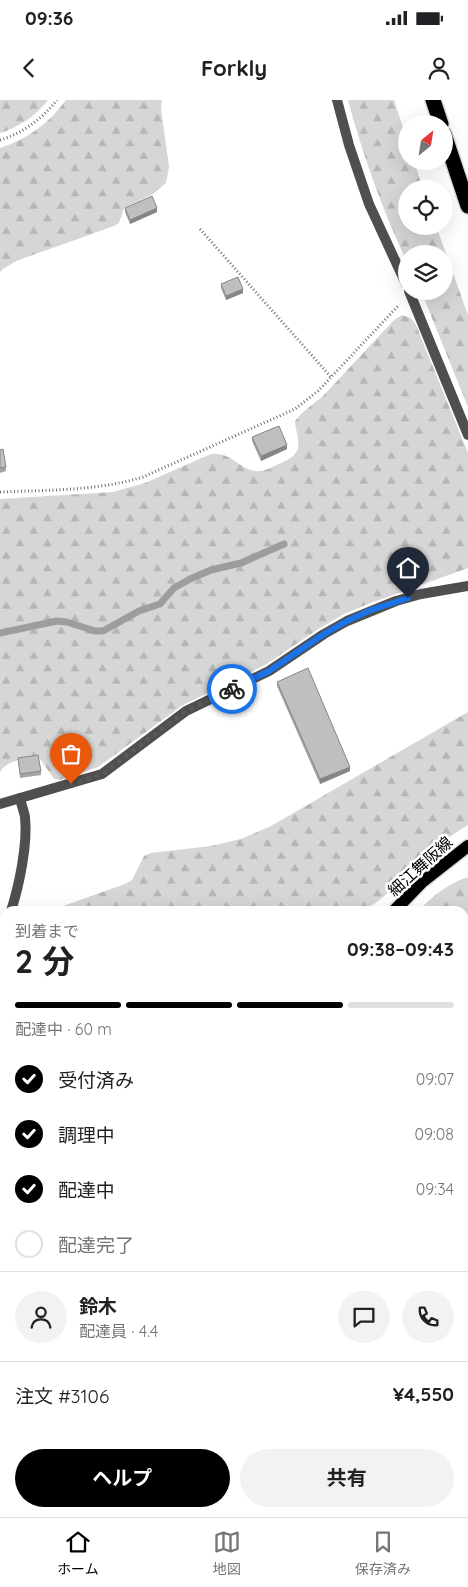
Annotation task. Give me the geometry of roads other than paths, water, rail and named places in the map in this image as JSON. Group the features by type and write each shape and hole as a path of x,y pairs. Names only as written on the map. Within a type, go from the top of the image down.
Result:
{"highway":[{"path":"433,100 437,115"},
{"path":"453,161 468,206"}],"main road":[{"name":"細江舞阪線","path":"399,906 422,882 468,846"}],"street":[{"path":"337,100 349,145 369,204 398,267"},
{"path":"413,300 468,435"},
{"path":"0,804 102,774 186,711 269,671 347,621 396,601 421,594 468,586"},
{"path":"12,906 23,852 25,817 20,798"}],"waterway":[{"path":"0,633 57,621 67,622 95,631 103,631 139,611 160,604 174,588 190,579 211,570 241,563 284,544"}]}
